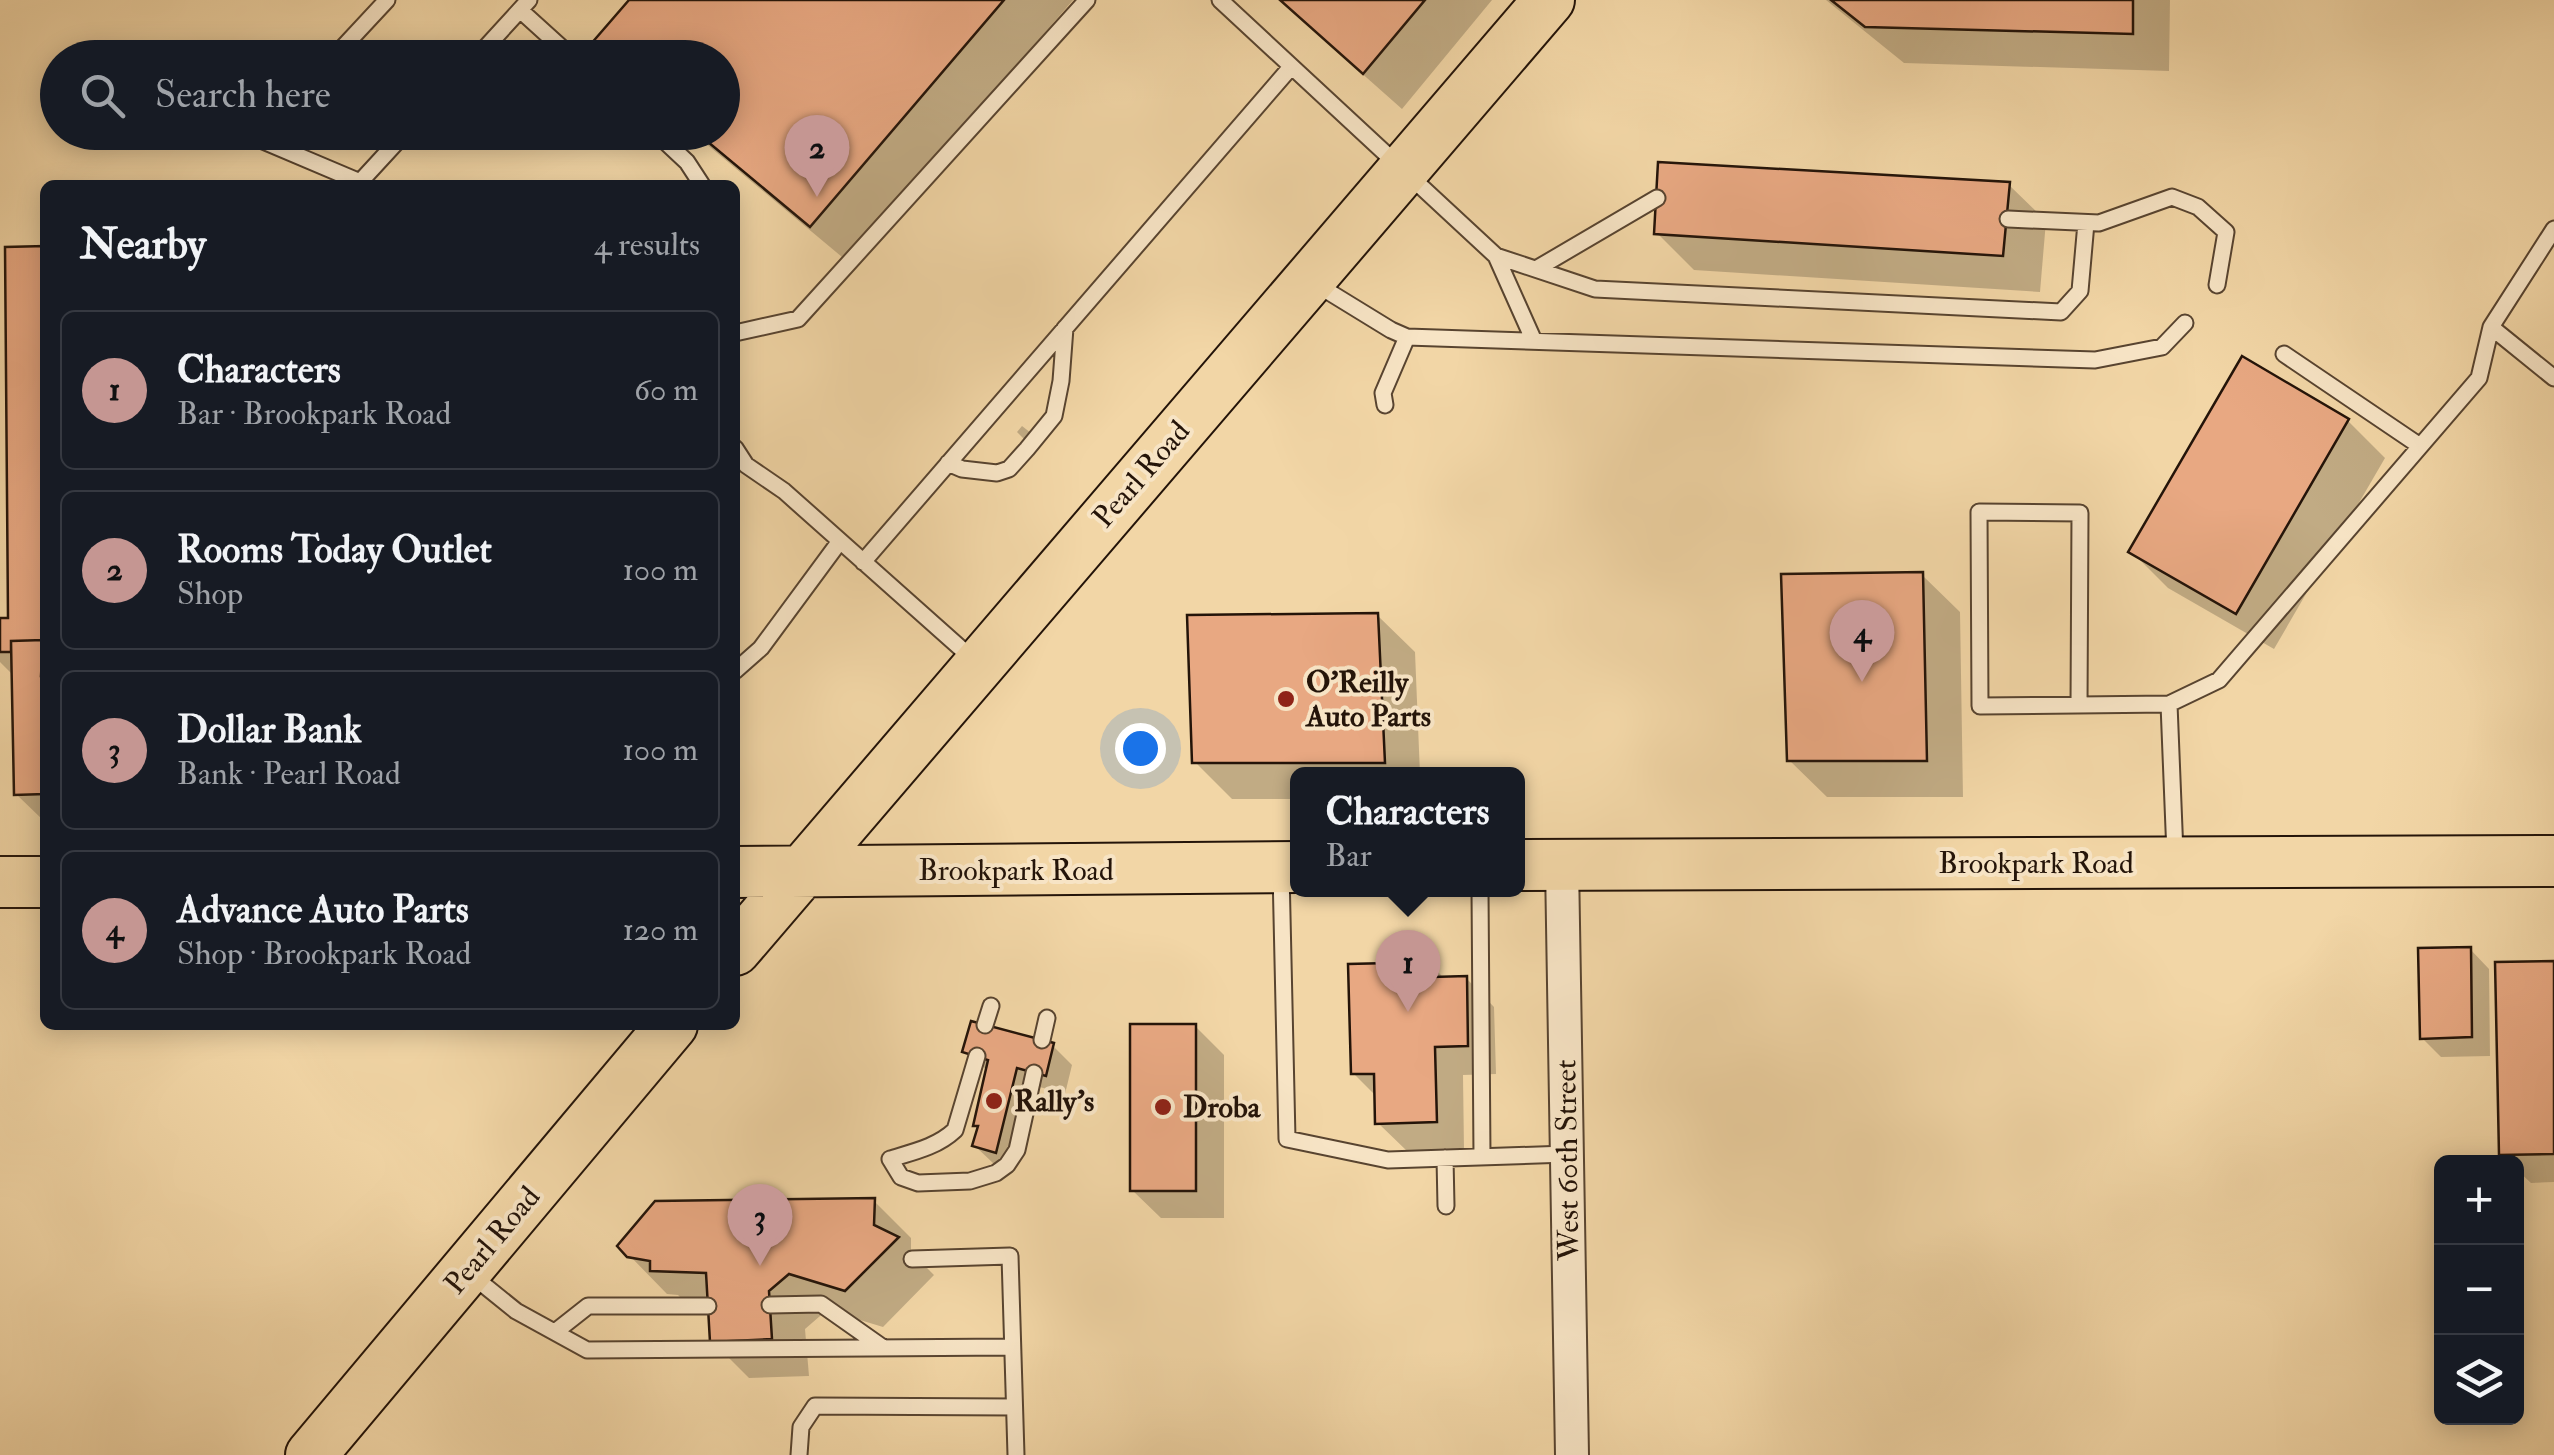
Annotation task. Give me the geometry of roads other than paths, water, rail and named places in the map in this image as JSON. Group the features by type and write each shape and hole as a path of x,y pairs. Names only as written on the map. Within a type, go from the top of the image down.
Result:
{"main road":[{"name":"Pearl Road","path":"740,944 1550,0"},
{"name":"Brookpark Road","path":"1540,865 2554,861"},
{"name":"Brookpark Road","path":"740,872 1289,867"},
{"path":"0,882 40,882"},
{"name":"Pearl Road","path":"312,1455 668,1030"}],"street":[{"name":"West 60th Street","path":"1540,865 1566,1154 1572,1455"}],"lane":[{"path":"350,40 387,0"},
{"path":"740,333 798,319 1087,0"},
{"path":"1220,0 1496,256 1534,340"},
{"path":"493,40 525,5 557,40"},
{"path":"863,562 1291,66"},
{"path":"284,150 355,180"},
{"path":"362,180 389,150"},
{"path":"674,150 699,180"},
{"path":"2008,219 2099,224 2172,197 2198,207 2226,232 2218,285"},
{"path":"1536,269 1657,198"},
{"path":"1496,256 1596,289 2061,312 2080,291 2086,223"},
{"path":"2079,705 2080,512 1979,512 1980,706 2079,705 2169,704 2219,680 2479,378 2491,327 2554,229"},
{"path":"1308,279 1407,337 2095,360 2162,347 2186,323"},
{"path":"2491,327 2554,378"},
{"path":"948,463 962,469 997,473 1009,469 1027,450 1054,416 1065,328"},
{"path":"1384,405 1383,393 1407,337"},
{"path":"2284,354 2420,446"},
{"path":"740,456 746,465 784,491 978,664"},
{"path":"740,667 761,648 840,541"},
{"path":"2169,704 2176,862"},
{"path":"1289,867 1287,1139 1388,1160 1566,1154"},
{"path":"1480,897 1482,1156"},
{"path":"986,1025 990,1006"},
{"path":"1042,1040 1047,1018"},
{"path":"977,1056 954,1130 930,1146 890,1159 901,1177 918,1182 970,1181 1007,1166 1018,1150 1034,1073"},
{"path":"1446,1158 1446,1206"},
{"path":"912,1258 1010,1256 1016,1455"},
{"path":"466,1271 516,1310 587,1350 1012,1347"},
{"path":"770,1305 822,1304 882,1348"},
{"path":"555,1332 588,1306 708,1306"},
{"path":"800,1455 801,1427 815,1406 1014,1407"}],"place":[{"name":"Rooms Today Outlet","path":"817,197"},
{"name":"Advance Auto Parts","path":"1862,682"},
{"name":"O'Reilly Auto Parts","path":"1286,699"},
{"name":"Characters","path":"1408,1012"},
{"name":"Rally's","path":"994,1101"},
{"name":"Droba","path":"1163,1107"},
{"name":"Dollar Bank","path":"760,1266"}]}
